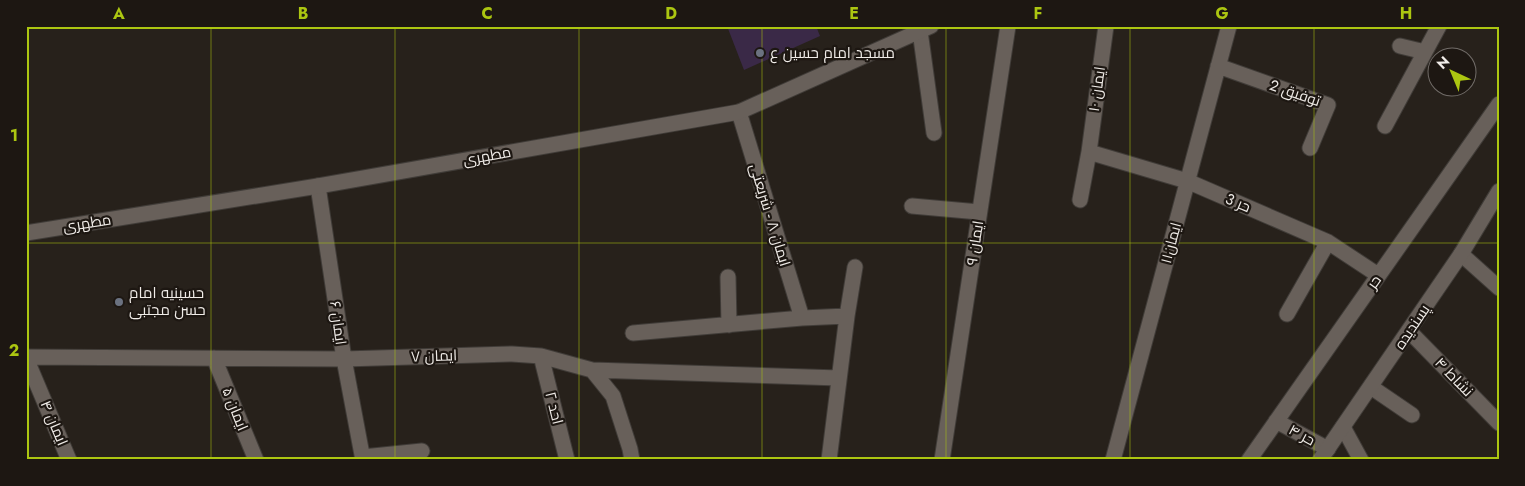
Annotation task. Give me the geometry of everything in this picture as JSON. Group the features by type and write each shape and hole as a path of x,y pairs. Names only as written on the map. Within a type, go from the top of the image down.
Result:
{"street":[{"name":"ایمان ۹","path":"942,460 1008,26"},
{"name":"ایمان ۱۰","path":"1080,200 1089,152 1106,26"},
{"name":"ایمان۱۱","path":"1113,460 1228,26"},
{"path":"1385,126 1439,26"},
{"path":"925,29 934,133"},
{"name":"مطهری","path":"26,234 318,186 739,112 925,29"},
{"path":"1400,46 1425,52"},
{"name":"توفیق 2","path":"1218,66 1328,104 1310,148"},
{"name":"حر","path":"1248,460 1499,104"},
{"name":"ایمان ۸ - شریعتی","path":"739,112 802,318"},
{"name":"حر 3","path":"1089,152 1187,181 1328,242 1378,275"},
{"name":"ایمان ۶","path":"318,186 344,359 363,458"},
{"name":"پسندیده","path":"1324,454 1462,254 1499,191"},
{"path":"912,206 980,212"},
{"path":"1287,314 1328,242"},
{"path":"1462,254 1499,288"},
{"path":"829,460 855,267"},
{"path":"728,277 729,325"},
{"path":"634,333 802,318 847,316"},
{"name":"نشاط ۴","path":"1409,331 1499,423"},
{"name":"ایمان ۷","path":"26,357 344,359 512,354 541,356 592,370 839,378"},
{"name":"احد ۲","path":"541,356 566,460"},
{"name":"ایمان ۴","path":"26,357 69,460"},
{"name":"ایمان ۵","path":"214,358 256,460"},
{"path":"592,370 613,396 632,460"},
{"path":"1371,387 1412,415"},
{"name":"حر ۴","path":"1276,421 1324,454"},
{"path":"1344,427 1361,460"},
{"path":"363,458 422,451"}],"building":[{"name":"مسجد امام حسین ع","path":"727,26 816,26 820,36 744,70"}],"place":[{"name":"مسجد امام حسین ع","path":"760,53"},
{"name":"حسینیه امام حسن مجتبی","path":"119,302"}]}
